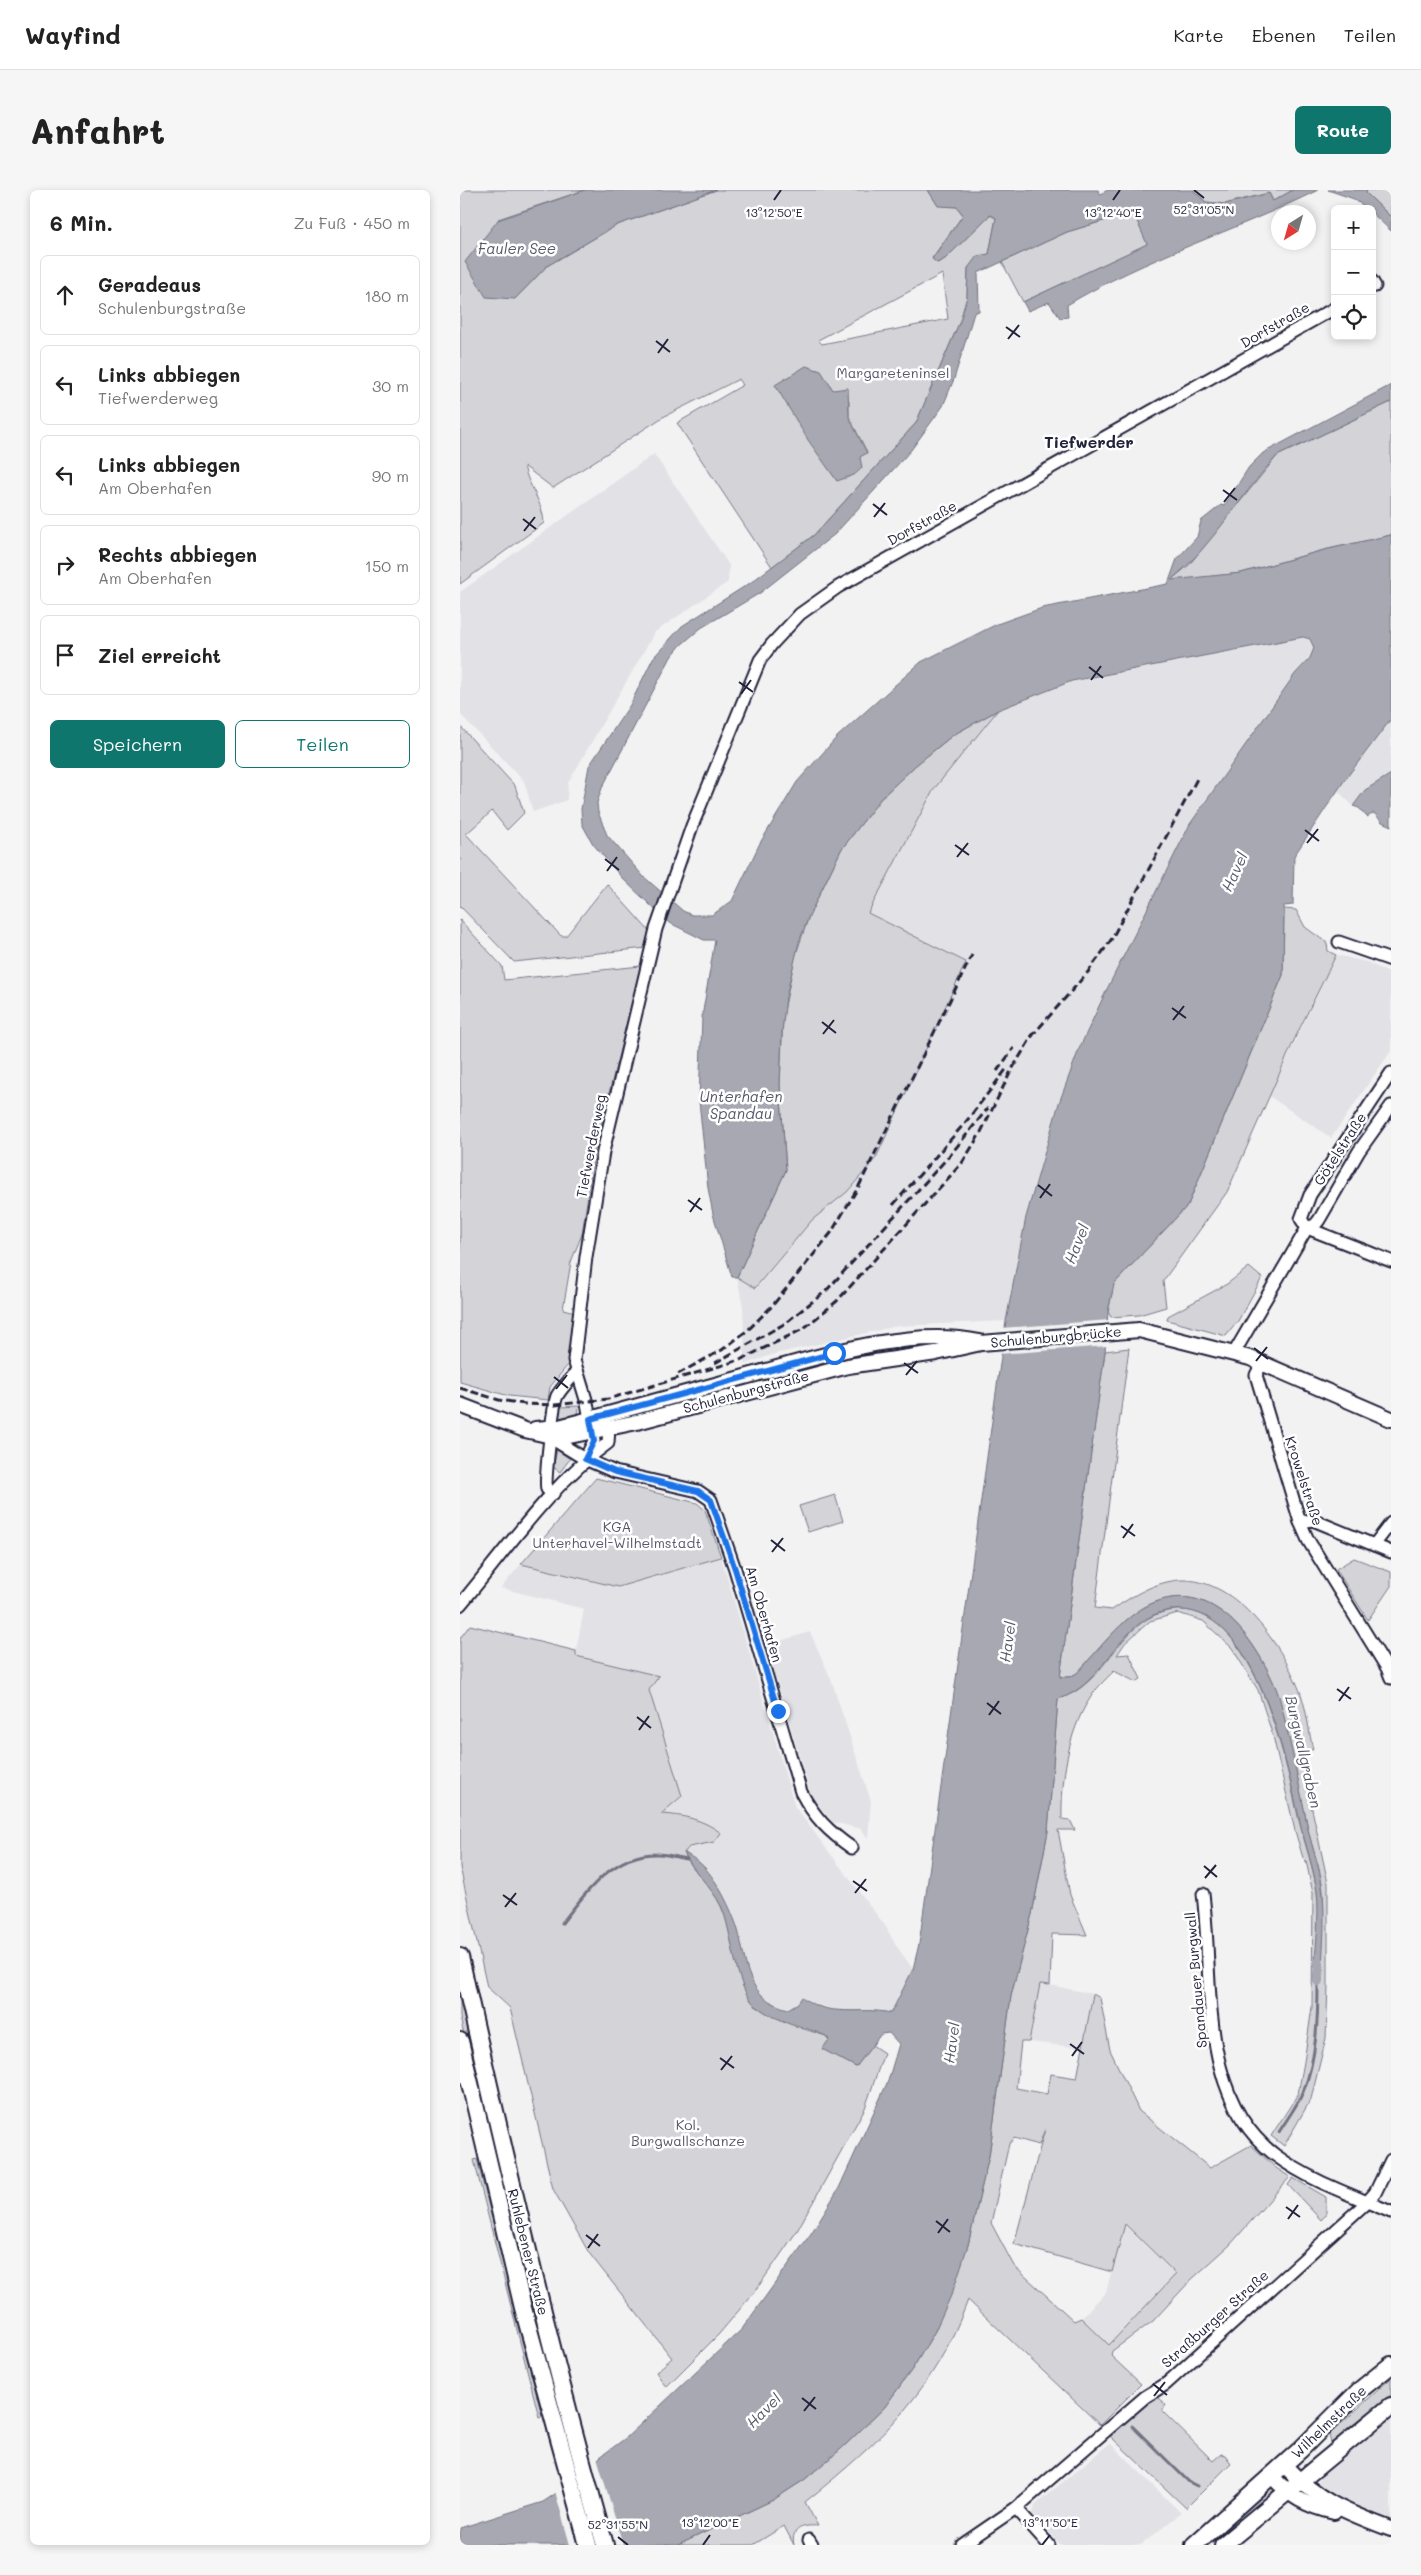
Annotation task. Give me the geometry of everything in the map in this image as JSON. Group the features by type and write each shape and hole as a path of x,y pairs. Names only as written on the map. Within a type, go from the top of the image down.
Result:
{"main road":[{"name":"Ruhlebener Straße","path":"460,1957 524,2239 573,2432 605,2545"},
{"name":"Ruhlebener Straße","path":"460,2041 464,2078 562,2456 588,2545"},
{"name":"Wilhelmstraße","path":"1278,2470 1318,2434 1360,2390 1391,2365"},
{"name":"Wilhelmstraße","path":"1299,2481 1391,2406"},
{"path":"1318,2434 1323,2443 1334,2451"},
{"path":"1194,2545 1278,2470"},
{"path":"1223,2545 1299,2481"}],"street":[{"name":"Dorfstraße","path":"656,929 715,767 760,660 800,614 851,580 1331,310"},
{"name":"Tiefwerderweg","path":"585,1459 594,1441 574,1360 586,1257 602,1152 656,929"},
{"path":"1339,942 1391,960"},
{"name":"Götelstraße","path":"1307,1228 1302,1219 1310,1196 1339,1148 1391,1073"},
{"name":"Götelstraße","path":"1234,1353 1307,1228 1315,1225 1319,1220 1359,1151 1391,1106"},
{"path":"1307,1228 1391,1261"},
{"name":"Schulenburgbrücke","path":"981,1343 1149,1331 1234,1353"},
{"name":"Schulenburgstraße","path":"460,1405 525,1430 551,1433 591,1426 834,1353 932,1338 957,1338 981,1343"},
{"name":"Schulenburgstraße","path":"591,1426 609,1428 841,1367 936,1353 981,1343"},
{"path":"1234,1353 1262,1363 1391,1420"},
{"name":"Krowelstraße","path":"1262,1363 1256,1375 1300,1522 1320,1562 1388,1668 1391,1678"},
{"path":"553,1494 547,1489 545,1482 557,1397 577,1371"},
{"name":"Tiefwerderweg","path":"460,1605 553,1494 585,1459 608,1443 609,1428"},
{"path":"551,1433 585,1459"},
{"name":"Am Oberhafen","path":"585,1459 615,1472 698,1491 711,1500 735,1569 802,1792 811,1810 830,1833 852,1848"},
{"path":"1300,1522 1313,1520 1391,1552"},
{"path":"1374,1545 1391,1523"},
{"name":"Spandauer Burgwall","path":"1204,1894 1214,2025 1222,2079 1234,2107 1251,2131 1276,2156 1325,2184 1391,2212"},
{"path":"464,2078 487,2077"},
{"path":"1367,2202 1375,2193 1391,2160"},
{"name":"Straßburger Straße","path":"962,2545 1016,2508 1145,2397 1166,2384 1367,2202"},
{"path":"1278,2470 1286,2492 1307,2504 1359,2517 1391,2529"},
{"name":"Wilhelmstraße","path":"1278,2470 1299,2481"},
{"path":"1299,2481 1316,2495 1359,2517"},
{"path":"1016,2508 1048,2545"}],"shaded area":[{"path":"654,454 729,565 728,582 655,632 568,783 567,800 533,812 524,781 460,714 460,592"},
{"path":"1303,637 1310,639 1314,648 1310,658 1295,674 1190,824 1079,1049 1059,1103 1026,1217 1006,1321 897,1326 775,1354 745,1364 743,1307 737,1277 756,1288 812,1220 847,1192 876,1158 966,962 868,913 934,789 998,710 1072,681"},
{"path":"1391,719 1391,774 1365,790 1353,806 1337,790"},
{"path":"1336,955 1367,962 1391,974 1391,1051 1331,1138 1269,1096"},
{"path":"721,1557 795,1807 886,1927 895,1944 913,1969 891,2013 872,2011 842,2012 809,2002 798,2003 788,2009 763,1997 748,1975 738,1931 720,1891 701,1863 684,1852 716,1829 679,1815 660,1814 682,1796 649,1690 575,1656 584,1609 501,1588 521,1564 618,1587"},
{"path":"810,1632 831,1679 871,1801 868,1838 861,1829 833,1822 812,1798 766,1645"},
{"path":"1040,1983 1093,1994 1084,2048 1029,2042"},
{"path":"1124,2224 1176,2274 1109,2346 1081,2318 1106,2292"},
{"path":"1391,2417 1391,2521 1326,2496 1315,2485 1322,2477 1319,2474"},
{"path":"1110,2443 1181,2513 1141,2545 1061,2545 1033,2515 1035,2505"}],"green space":[{"name":"Margareteninsel","path":"460,190 585,190 498,219 515,299 547,266 617,225 716,190 928,190 938,205 957,207 963,215 932,258 937,263 945,259 990,215 996,218 989,254 968,268 967,297 960,321 916,423 814,535 772,567 677,423 743,385 739,379 663,417 553,488 524,466 541,508 544,523 460,584","holes":["942,274 948,319 822,344 818,340","821,372 833,390 849,400 849,417 867,452 860,456 837,481 832,473"]},
{"path":"1193,190 1293,190 1273,201 1269,193 1225,204 1206,202"},
{"path":"1367,190 1391,190 1391,217 1366,193"},
{"path":"1133,212 1148,244 1023,302 1002,262 1067,232"},
{"path":"1391,402 1391,535 1324,550 1241,573 1170,581 1189,565 1277,456"},
{"path":"998,710 934,789 868,913 966,962 876,1158 847,1192 812,1220 755,1288 737,1277 786,1170 780,1085 783,1016 795,957 809,916 841,850 882,797 916,765 953,735"},
{"path":"460,726 515,786 524,813 507,830 492,811 466,834 561,936 566,936 607,884 650,932 646,948 514,962 460,906"},
{"path":"1284,909 1296,910 1305,927 1327,943 1328,951 1336,955 1296,1036 1227,1192 1163,1281 1166,1307 1139,1315 1111,1317 1108,1312 1114,1284 1188,1205 1283,975"},
{"path":"460,920 502,966 504,980 641,966 595,1149 582,1234 571,1262 563,1309 575,1312 567,1366 550,1387 548,1400 509,1396 460,1382"},
{"path":"1249,1267 1262,1278 1238,1321 1226,1336 1167,1320 1168,1316 1227,1284"},
{"path":"957,1342 642,1416 641,1410 797,1367 877,1351"},
{"path":"1129,1348 1095,1608 1112,1610 1136,1595 1162,1583 1181,1580 1202,1582 1221,1590 1239,1603 1256,1619 1283,1656 1301,1694 1313,1750 1299,1749 1328,1883 1326,2038 1311,2099 1284,2146 1271,2136 1298,2094 1304,2062 1312,2007 1313,1893 1306,1861 1303,1858 1295,1831 1273,1736 1258,1690 1232,1648 1203,1621 1178,1613 1150,1621 1125,1643 1117,1655 1129,1654 1141,1679 1136,1682 1114,1671 1091,1696 1076,1727 1067,1757 1062,1804 1062,1819 1070,1820 1075,1830 1058,1830 1070,1895 1087,1935 1052,1934 1050,1985 1040,1984 1029,2042 1021,2042 1016,2088 1047,2094 1051,2074 1077,2078 1093,1994 1100,1998 1110,2050 1139,2111 1210,2168 1251,2145 1276,2168 1290,2177 1230,2245 1191,2280 1153,2321 1112,2351 1111,2356 1141,2384 1100,2425 968,2300 939,2362 902,2413 881,2436 805,2502 818,2526 808,2526 796,2531 793,2539 794,2545 784,2526 753,2545 678,2545 773,2500 804,2480 841,2449 884,2408 913,2368 935,2331 968,2245 989,2156 1011,1996 1032,1914 1048,1831 1058,1699 1074,1692 1088,1682 1134,1629 1148,1619 1164,1612 1195,1612 1220,1627 1242,1653 1260,1686 1274,1723 1285,1761 1317,1891 1318,1923 1314,1978 1323,1913 1322,1883 1279,1698 1268,1672 1247,1637 1218,1609 1201,1601 1182,1597 1162,1600 1149,1605 1126,1620 1077,1673 1070,1677 1060,1677 1105,1351","holes":["1045,2129 1014,2244 1112,2272 1125,2224 1176,2274 1109,2345 1081,2318 1074,2321 1014,2266 991,2223 1009,2144 1014,2138 1039,2145"]},
{"path":"579,1406 578,1414 559,1418 561,1407"},
{"path":"557,1450 570,1459 560,1472 553,1467"},
{"name":"KGA Unterhavel-Wilhelmstadt","path":"596,1478 697,1503 705,1510 721,1557 618,1587 521,1564"},
{"path":"835,1495 843,1521 808,1532 799,1506"},
{"path":"1354,1558 1391,1572 1391,1586 1368,1620 1336,1569"},
{"name":"Kol. Burgwallschanze","path":"470,1625 576,1651 576,1656 659,1676 649,1690 682,1796 661,1814 677,1815 692,1819 707,1824 721,1833 714,1842 689,1847 684,1853 721,1906 755,2006 791,2025 826,2036 829,2040 823,2049 856,2067 872,2045 884,2053 865,2108 797,2231 756,2290 719,2334 666,2387 656,2372 672,2358 589,2253 553,2189 510,2008 487,1987 460,1867 460,1638"},
{"path":"460,1977 476,2059 470,2061 460,2017"},
{"path":"487,2101 565,2428 562,2429 479,2103"},
{"path":"477,2159 542,2416 539,2417 474,2160"},
{"path":"1293,2178 1326,2197 1326,2215 1321,2220 1288,2185"},
{"path":"1391,2378 1391,2395 1355,2423 1347,2434 1334,2444 1331,2443 1329,2435"},
{"path":"1157,2397 1166,2405 1162,2411 1213,2461 1221,2454 1225,2455 1231,2463 1186,2508 1110,2436 1110,2432 1145,2401"},
{"path":"1271,2484 1275,2488 1274,2493 1209,2545 1202,2545"}],"water":[{"name":"Fauler See","path":"585,190 716,190 617,225 547,266 515,299 486,297 465,262 498,220"},
{"path":"928,190 1098,190 1100,194 1108,190 1193,190 1206,202 1225,204 1269,193 1273,201 1293,190 1318,190 1286,205 1271,205 1271,212 1159,259 1097,288 1067,305 1068,317 1060,318 1049,302 1028,311 1023,302 1147,244 1133,212 1067,232 978,273 979,311 974,313 954,379 943,406 911,450 835,534 760,593 701,628 681,645 671,657 602,788 597,803 598,812 607,835 643,876 683,911 692,915 712,915 732,901 760,843 797,782 837,737 921,662 997,624 1042,608 1168,584 1177,559 1197,537 1201,521 1221,505 1224,506 1249,467 1263,453 1391,385 1391,402 1277,456 1250,487 1213,536 1171,580 1241,573 1324,550 1391,535 1391,719 1344,781 1294,856 1293,905 1284,906 1283,975 1188,1205 1114,1284 1108,1312 1105,1352 1060,1677 1070,1677 1077,1673 1126,1620 1149,1605 1162,1600 1182,1597 1201,1601 1218,1609 1233,1622 1258,1653 1281,1702 1308,1829 1321,1880 1324,1918 1322,1970 1314,1979 1318,1912 1316,1883 1286,1763 1262,1690 1245,1658 1225,1631 1200,1614 1171,1610 1153,1615 1125,1637 1089,1680 1075,1692 1058,1699 1048,1831 1032,1914 1011,1996 989,2156 968,2245 953,2291 935,2331 913,2368 884,2408 841,2449 804,2480 773,2500 678,2545 460,2545 460,2528 543,2502 576,2480 600,2457 627,2437 742,2329 812,2232 839,2188 888,2081 899,2044 889,2033 881,2034 856,2067 822,2049 829,2040 826,2036 773,2016 756,2006 749,1998 738,1973 721,1906 684,1852 706,1869 723,1894 738,1930 751,1978 756,1988 764,1997 774,2004 788,2009 798,2003 802,1997 813,2004 834,2010 891,2013 913,1969 919,1944 1006,1321 1026,1217 1059,1103 1079,1049 1107,989 1190,824 1295,674 1310,658 1314,648 1310,639 1303,637 1072,681 998,710 953,735 916,765 882,797 841,850 809,916 799,942 786,997 782,1032 780,1085 786,1170 737,1277 732,1277 713,1214 708,1188 699,1101 702,1017 715,940 704,940 668,922 622,878 593,844 582,824 581,809 589,766 630,705 653,658 682,626 750,583 814,535 916,423 960,321 967,297 968,268 977,256 989,254 996,218 990,215 945,259 937,263 932,259 963,215 957,207 938,206"},
{"path":"1328,190 1367,190 1366,193 1391,217 1391,231 1376,217 1376,205 1362,205 1354,199"},
{"path":"806,366 821,371 833,390 848,388 849,417 867,453 860,457 862,468 854,475 837,481 808,440 775,385"},
{"path":"1391,774 1391,826 1382,822 1374,813 1367,817 1359,808 1353,806 1365,790"}],"pier":[{"path":"1110,1320 1108,1346 998,1354 1002,1328"},
{"path":"597,2457 623,2545 570,2545 555,2491 574,2478"}],"waterway":[{"path":"562,1923 602,1877 627,1860 660,1854 687,1859"},
{"name":"Burgwallgraben","path":"1318,1981 1319,1962"},
{"path":"1279,2132 1301,2097 1308,2079 1317,2023 1318,1981"},
{"path":"1132,2426 1189,2482 1197,2486"}],"railway":[{"path":"1031,1037 1088,972 1111,940 1198,777"},
{"path":"678,1374 722,1350 748,1330 773,1305 831,1233 859,1186 972,955"},
{"path":"460,1388 499,1400 525,1404 555,1405 608,1399 740,1360 803,1329 837,1301 962,1163 980,1134 1011,1071 1034,1033"},
{"path":"997,1071 1014,1048"},
{"path":"893,1205 965,1123 1008,1067"},
{"path":"715,1363 784,1324 826,1291 951,1154 988,1108"}],"district":[{"name":"Tiefwerder","path":"1089,442"}],"route":[{"path":"778,1711 723,1531 711,1500 708,1496 698,1491 615,1472 585,1459 594,1441 590,1419 834,1353"}],"water label":[{"name":"Havel","path":"1235,872"},
{"name":"Unterhafen Spandau","path":"741,1106"},
{"name":"Havel","path":"1077,1244"},
{"name":"Havel","path":"1008,1642"},
{"name":"Havel","path":"952,2043"},
{"name":"Havel","path":"764,2411"}]}
